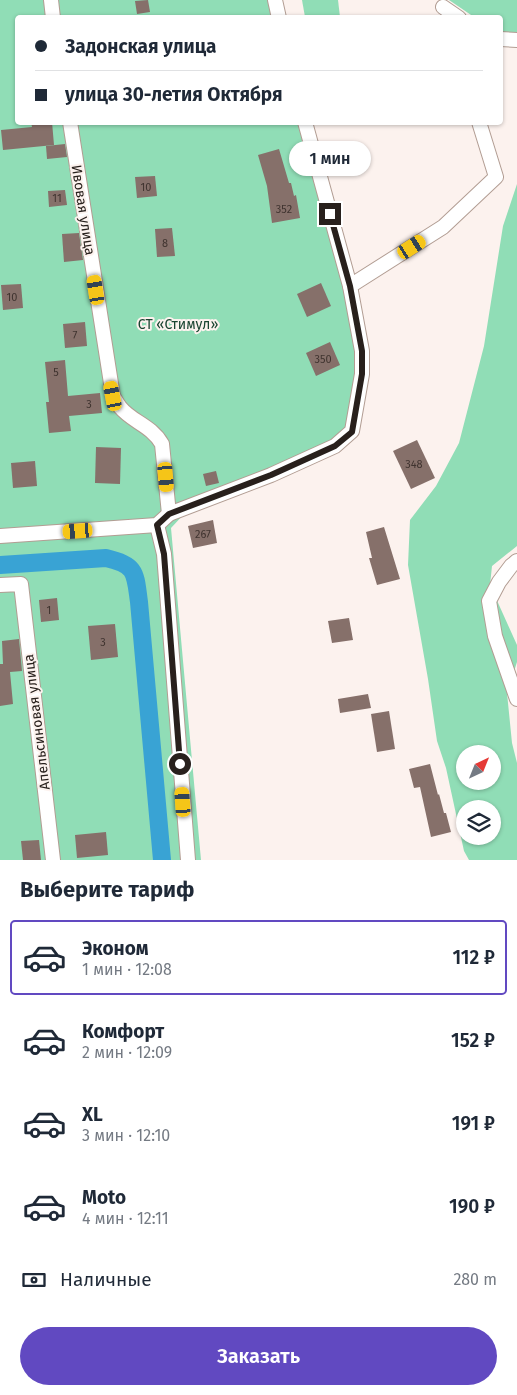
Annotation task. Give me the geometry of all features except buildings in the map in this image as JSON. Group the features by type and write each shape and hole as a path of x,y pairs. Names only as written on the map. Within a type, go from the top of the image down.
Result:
{"street":[{"path":"51,0 53,15"},
{"path":"275,0 278,15"},
{"path":"443,8 454,15"},
{"path":"503,39 517,40"},
{"name":"Ивовая улица","path":"70,125 113,396 120,408 148,427 157,435 162,444 169,514"},
{"path":"0,536 157,525 169,514 271,475 335,446 352,432 363,364 350,286 306,125"},
{"path":"350,286 443,227 496,177 480,125"},
{"path":"157,525 164,554 188,860"},
{"path":"517,561 499,582 489,601 494,636 517,699"},
{"name":"Апельсиновая улица","path":"0,585 21,584 53,860"}],"green space":[{"name":"СТ «Стимул»","path":"0,0 279,0 283,15 15,15 15,125 312,125 356,301 359,401 347,436 185,513 171,528 201,860 0,860"},
{"path":"302,0 338,0 340,15 305,15"},
{"path":"449,0 517,0 517,40 503,34 503,15 471,15"},
{"path":"517,184 517,546 492,566 490,585 517,645 517,662 507,693 512,743 517,763 517,860 469,860 464,851 463,845 501,845 501,800 456,800 456,814 446,768 437,741 408,565 410,520 436,486 459,443 484,346 503,226"}],"waterway":[{"path":"0,565 106,558 124,564 133,572 137,584 139,602 162,860"}],"route":[{"path":"180,764 164,554 157,525 169,514 271,475 335,446 352,432 362,374 362,351 350,286 330,214"}]}
